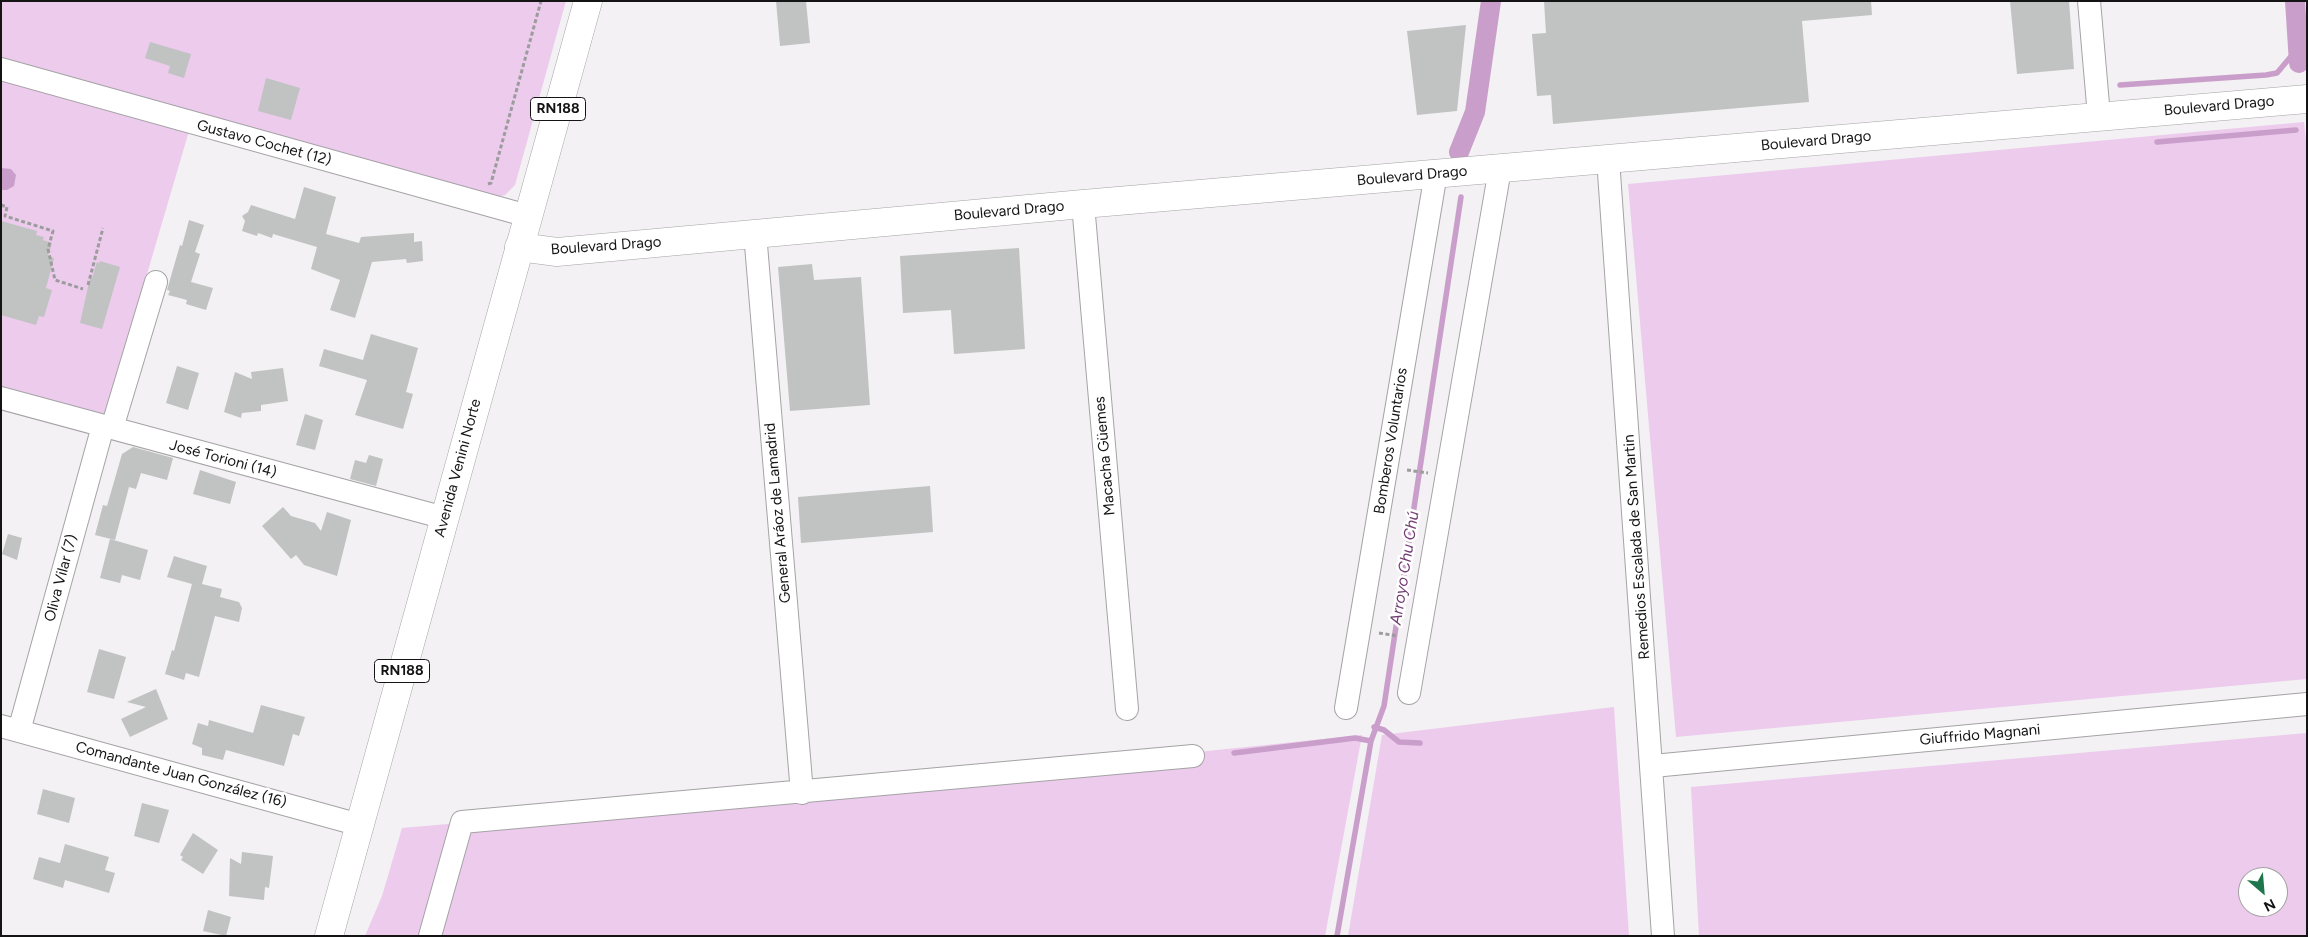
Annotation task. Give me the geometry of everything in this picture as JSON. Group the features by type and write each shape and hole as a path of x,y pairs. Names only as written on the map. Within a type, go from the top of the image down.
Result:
{"main road":[{"name":"Avenida Venini Norte","path":"329,936 588,1"},
{"name":"Boulevard Drago","path":"519,247 556,252 1608,158 2307,99"}],"street":[{"path":"2088,1 2099,116"},
{"name":"Gustavo Cochet (12)","path":"1,69 528,216"},
{"name":"Remedios Escalada de San Martin","path":"1608,158 1653,766 1663,936"},
{"path":"1409,693 1491,169"},
{"name":"Bomberos Voluntarios","path":"1346,708 1439,173"},
{"name":"Macacha Güemes","path":"1083,204 1127,709"},
{"name":"General Aráoz de Lamadrid","path":"755,233 802,793"},
{"name":"Oliva Vilar (7)","path":"10,728 156,282"},
{"name":"José Torioni (14)","path":"1,398 445,518"},
{"name":"Giuffrido Magnani","path":"1653,766 2307,704"},
{"name":"Comandante Juan González (16)","path":"10,728 360,825"},
{"path":"430,936 462,822 802,793 1194,756"}],"path":[{"path":"477,202 481,188 491,183 541,1"},
{"path":"1,205 7,206 4,216 53,231 48,249 54,280 83,289"},
{"path":"88,285 103,228"},
{"path":"1409,470 1434,474"},
{"path":"1380,633 1406,637"}],"shaded area":[{"path":"1,1 566,1 515,185 505,195 498,197 194,114 105,417 1,387"},
{"path":"2304,122 2307,150 2307,679 1676,737 1628,184"},
{"path":"1,168 11,169 16,175 14,186 7,190 1,190"},
{"path":"1614,707 1629,936 1348,936 1382,735"},
{"path":"2307,733 2307,936 1699,936 1691,787"},
{"path":"1362,735 1325,936 365,936 382,896 402,828 802,793"}],"building":[{"path":"776,1 806,1 810,43 780,46"},
{"path":"1544,1 1871,1 1872,15 1802,21 1809,102 1553,124 1551,95 1537,96 1532,34 1546,33"},
{"path":"2010,1 2069,1 2074,69 2017,74"},
{"path":"1466,25 1457,111 1417,115 1407,31"},
{"path":"150,42 191,54 184,78 168,73 170,66 145,58"},
{"path":"266,78 300,88 291,120 258,111"},
{"path":"304,187 336,197 326,234 359,243 361,237 414,233 414,242 422,241 423,261 407,263 406,259 372,262 355,318 330,310 340,280 311,269 317,247 273,234 272,238 258,233 257,236 242,231 245,221 242,216 248,212 251,205 295,219"},
{"path":"189,220 204,225 195,252 200,254 191,282 213,288 206,310 186,304 187,300 168,295 170,291 167,290"},
{"path":"1,221 37,231 36,235 44,237 43,240 52,243 48,256 54,258 46,288 52,290 44,317 39,316 36,325 1,315"},
{"path":"1019,248 1025,349 954,354 951,310 903,313 900,256"},
{"path":"100,261 120,267 102,329 80,323 90,278 92,278 97,262 100,263"},
{"path":"812,264 814,280 861,277 870,405 790,411 778,267"},
{"path":"371,334 418,348 406,392 413,394 403,429 355,415 367,380 319,366 324,349 363,360"},
{"path":"177,366 199,373 188,410 166,403"},
{"path":"283,368 288,401 261,405 261,411 242,413 241,418 224,412 235,372 252,379 251,372"},
{"path":"305,414 323,420 315,450 296,445"},
{"path":"133,447 173,458 167,480 141,473 136,489 129,487 115,540 95,535 103,505 107,506 122,454"},
{"path":"369,455 383,459 376,486 350,479 355,460 366,463"},
{"path":"200,470 236,482 230,504 193,494"},
{"path":"930,486 933,532 801,543 798,497"},
{"path":"283,507 291,516 315,523 321,531 327,512 351,520 337,576 304,565 296,555 291,559 262,526"},
{"path":"8,534 22,538 17,560 2,554"},
{"path":"110,539 148,550 140,580 122,575 120,583 100,578"},
{"path":"174,556 207,566 202,584 222,589 220,597 239,602 242,608 239,622 215,616 199,677 186,673 184,680 165,674 172,650 174,651 192,584 167,577"},
{"path":"99,649 126,657 114,699 87,692"},
{"path":"156,689 168,719 130,737 121,719 146,707 127,702"},
{"path":"261,705 305,717 299,736 293,734 284,766 226,750 223,760 202,755 202,748 192,744 198,723 208,726 209,720 253,733"},
{"path":"43,789 75,798 69,823 37,814"},
{"path":"142,803 169,810 159,843 134,836"},
{"path":"193,833 218,850 203,874 181,860 183,857 180,855"},
{"path":"65,844 109,857 105,870 115,873 109,893 65,880 63,888 33,879 39,857 60,863"},
{"path":"242,852 273,856 269,888 265,887 264,900 229,896 230,858 241,864"},
{"path":"208,910 231,917 226,936 203,931"}],"waterway":[{"name":"Arroyo Chu Chú","path":"1459,152 1475,112 1491,1"},
{"path":"2295,1 2299,63"},
{"path":"2120,85 2277,73 2298,48"},
{"path":"2157,142 2296,130"},
{"name":"Arroyo Chu Chú","path":"1337,936 1371,741 1384,706 1461,197"},
{"path":"1374,727 1384,730 1399,742 1420,743"},
{"path":"1234,753 1355,738 1371,741"}]}
